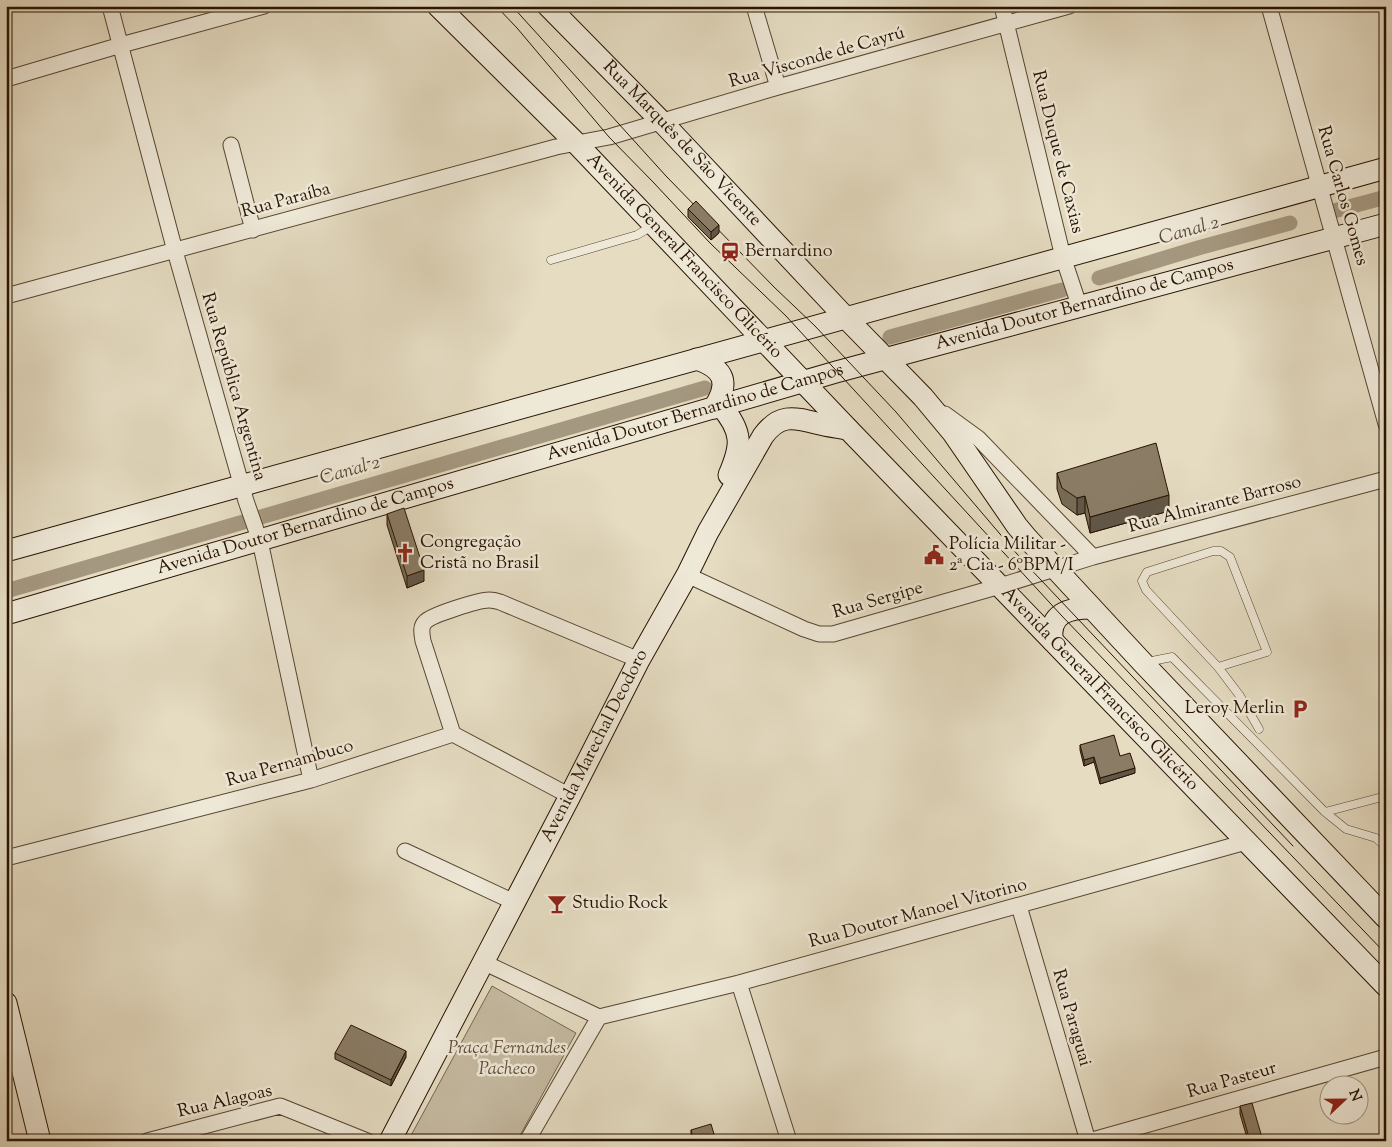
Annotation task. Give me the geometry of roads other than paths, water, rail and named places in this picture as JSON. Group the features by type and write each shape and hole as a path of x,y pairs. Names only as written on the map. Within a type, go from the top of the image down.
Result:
{"main road":[{"name":"Avenida General Francisco Glicério","path":"438,6 576,143 848,429 1386,986"},
{"name":"Rua Marquês de São Vicente","path":"548,6 662,122 923,397"},
{"path":"6,551 244,494 697,360 1386,168"},
{"name":"Avenida Doutor Bernardino de Campos","path":"6,614 257,534 718,407 885,358 1386,224"},
{"path":"697,360 715,367 720,373 723,380 722,394 718,407 735,426 739,442 739,450 708,532"},
{"path":"923,397 952,433 1017,526 1055,569 1142,663 1386,918"},
{"name":"Avenida Marechal Deodoro","path":"390,1141 639,660 687,575 708,532 763,436 770,426 781,420 792,418 848,429"},
{"path":"1052,640 1053,625 1061,614 1075,608 1091,608"},
{"path":"6,1003 40,1141"}],"street":[{"name":"Rua República Argentina","path":"110,6 175,251 257,534 311,780"},
{"path":"6,79 264,6"},
{"path":"754,6 778,88"},
{"name":"Rua Duque de Caxias","path":"1002,6 1063,257 1079,306"},
{"name":"Rua Visconde de Cayrú","path":"576,143 609,137 1069,6"},
{"name":"Rua Carlos Gomes","path":"1269,6 1386,424"},
{"name":"Rua Paraíba","path":"6,296 576,143"},
{"path":"231,145 253,230"},
{"name":"Rua Marquês de São Vicente","path":"923,397 978,438 1093,557"},
{"name":"Rua Almirante Barroso","path":"1055,569 1093,557 1386,479"},
{"name":"Rua Sergipe","path":"687,575 804,629 826,634 1055,569"},
{"path":"570,796 453,734 423,641 422,628 426,621 435,615 479,601 490,600 500,602 639,660"},
{"name":"Rua Pernambuco","path":"6,858 311,780 453,734"},
{"name":"Rua Doutor Manoel Vitorino","path":"599,1017 739,983 1246,842"},
{"path":"405,852 514,902"},
{"name":"Rua Paraguai","path":"1019,906 1088,1141"},
{"path":"483,962 599,1017 527,1141"},
{"path":"739,983 789,1141"},
{"name":"Rua Pasteur","path":"1088,1141 1386,1057"},
{"name":"Rua Alagoas","path":"146,1141 280,1106 367,1141"}],"lane":[{"path":"551,260 637,234 654,224"},
{"path":"1218,667 1267,652 1230,557 1221,551 1213,551 1147,572 1142,580 1146,590 1218,667 1240,696 1259,729"},
{"path":"1142,663 1172,657 1325,812 1346,830 1376,838 1386,847"},
{"path":"1325,812 1386,796"}],"waterway":[{"name":"Canal 2","path":"1330,212 1386,197"},
{"name":"Canal 2","path":"1099,278 1290,223"},
{"name":"Canal 2","path":"890,337 1062,290"},
{"name":"Canal 2","path":"6,591 705,388"}],"tram line":[{"path":"496,6 517,28 609,137 710,243 786,316 1061,615 1386,954"},
{"path":"512,6 666,176 774,287 815,326 896,412 1023,561 1293,846"}],"place":[{"name":"Bernardino","path":"730,252"},
{"name":"Congregação Cristã no Brasil","path":"405,553"},
{"name":"Polícia Militar - 2ª Cia - 6ºBPM/I","path":"934,555"},
{"name":"Leroy Merlin","path":"1300,709"},
{"name":"Studio Rock","path":"557,904"}],"park label":[{"name":"Praça Fernandes Pacheco","path":"507,1059"}]}
